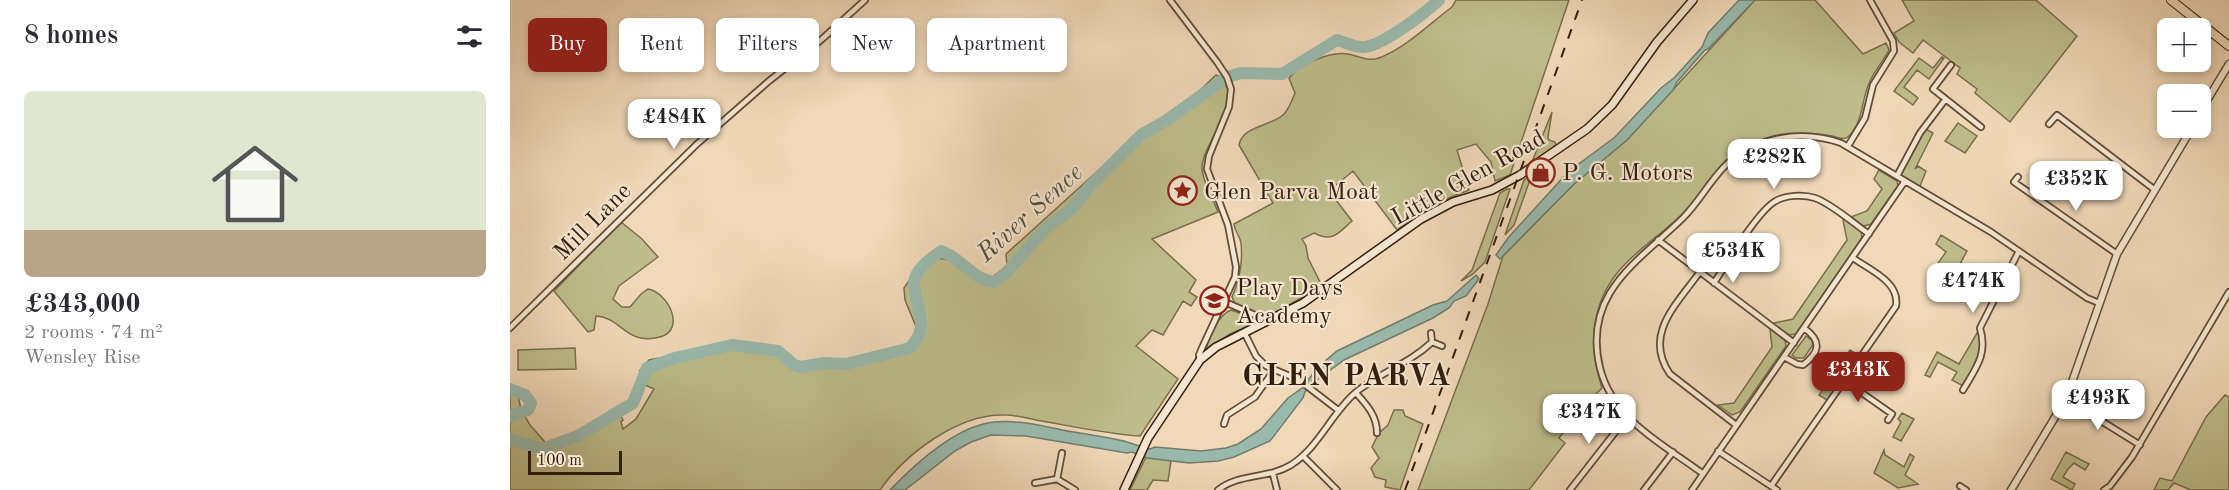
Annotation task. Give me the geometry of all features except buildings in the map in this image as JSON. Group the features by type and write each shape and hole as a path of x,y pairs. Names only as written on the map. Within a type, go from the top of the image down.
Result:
{"main road":[{"name":"Little Glen Road","path":"1124,490 1145,443 1200,360 1216,347 1245,334 1323,290 1421,219 1453,202 1492,190 1520,175 1587,129 1612,105 1657,42 1693,0"},
{"path":"2174,1 2229,46"}],"street":[{"name":"Mill Lane","path":"510,328 697,144 865,0"},
{"path":"1170,0 1217,62 1227,77 1230,89 1230,107 1209,156 1207,169 1228,225 1236,267 1235,277 1199,355 1200,360"},
{"path":"1848,146 1865,118 1873,85 1894,51 1893,41 1870,0"},
{"path":"2211,94 2229,64"},
{"path":"1951,65 1933,89 1981,127"},
{"path":"1897,176 1920,133 1945,100"},
{"path":"2049,124 2062,108"},
{"path":"2057,115 2155,190"},
{"path":"1702,473 1627,417 1608,389 1600,367 1599,324 1605,303 1617,281 1689,212 1729,162 1754,146 1776,139 1799,136 1823,138 1848,146 2019,250 2087,298 2099,303"},
{"path":"2011,490 2066,399 2117,254 2186,138"},
{"path":"2018,177 2014,182 2117,254"},
{"path":"1692,490 1905,181"},
{"path":"1714,283 1763,213 1774,202 1787,197 1815,198 1869,234"},
{"path":"1658,240 1794,343"},
{"path":"1963,390 1982,355 1984,341 1980,328 2019,250"},
{"path":"1771,486 1893,312 1897,299 1892,287 1853,258"},
{"path":"1699,273 1664,324 1659,337 1659,348 1665,367 1670,374 1736,425"},
{"path":"2104,490 2110,486 2140,445 2229,292"},
{"path":"1225,302 1267,322"},
{"path":"1784,357 1803,365 1813,355 1817,344 1816,338 1804,328"},
{"path":"1431,333 1432,342"},
{"path":"1245,334 1256,356 1266,366 1299,380 1338,410"},
{"path":"1432,342 1442,346"},
{"path":"1218,490 1234,480 1273,474 1288,467 1303,456 1319,438 1338,410 1356,393 1374,380 1410,361 1432,342"},
{"path":"1224,424 1227,415 1256,397 1274,370"},
{"path":"1845,381 1895,415 1888,420"},
{"path":"1356,393 1368,405 1377,424 1377,433"},
{"path":"2066,399 2140,445"},
{"path":"1221,411 1227,415"},
{"path":"1570,490 1627,417"},
{"path":"1377,424 1384,423"},
{"path":"1718,451 1777,490"},
{"path":"1644,490 1673,452"},
{"path":"1057,479 1062,453"},
{"path":"1303,456 1337,490"},
{"path":"1273,474 1277,490"},
{"path":"1035,483 1057,479 1075,490"},
{"path":"1960,486 1966,490"}],"shaded area":[{"path":"1456,0 1569,0 1510,175 1495,181 1491,162 1476,144 1457,150 1469,190 1431,205 1397,230 1353,171 1329,191 1352,221 1331,237 1314,233 1302,239 1308,258 1322,286 1268,317 1236,306 1232,297 1240,271 1241,250 1234,224 1273,203 1239,145 1242,138 1252,130 1272,122 1286,112 1295,93 1289,78 1300,68 1333,55 1348,54 1371,59 1389,54 1452,7"},
{"path":"1739,0 1755,0 1705,50 1677,82 1673,90 1627,140 1573,185 1500,259 1496,255 1508,238 1568,172 1615,137 1661,88 1674,78 1702,47 1708,33"},
{"path":"1755,0 1815,0 1863,54 1886,43 1889,50 1870,81 1854,130 1849,136 1843,138 1810,133 1780,134 1758,141 1746,148 1725,164 1680,216 1626,263 1609,285 1597,313 1595,358 1602,388 1582,408 1559,438 1565,443 1529,490 1418,490 1488,304 1503,256 1573,185 1627,140"},
{"path":"1902,0 2036,0 2077,36 2010,122 1975,93 1977,89 1957,74 1960,68 1923,40 1913,53 1899,42 1894,33 1914,21"},
{"path":"1942,57 1944,58 1929,79 1917,70 1904,87 1918,98 1913,105 1894,91 1919,58 1933,68"},
{"path":"1216,75 1222,78 1226,86 1228,100 1222,120 1207,150 1202,172 1218,212 1152,239 1196,280 1189,292 1197,297 1191,306 1183,301 1163,335 1152,330 1136,346 1178,379 1140,436 1101,432 1013,416 987,416 952,428 935,438 904,463 880,490 510,490 510,384 517,392 521,409 530,425 545,442 552,444 584,437 619,412 623,420 621,422 623,429 636,419 654,389 645,385 639,375 640,370 649,360 717,347 765,352 800,364 844,365 859,359 875,360 895,355 906,348 917,329 905,300 904,288 922,266 938,258 956,264 979,280 988,280 1007,266 1006,254 1123,148 1189,101"},
{"path":"1552,112 1548,137 1556,145 1532,162"},
{"path":"1958,123 1977,136 1965,153 1945,141"},
{"path":"1924,128 1933,133 1915,169 1918,166 1926,171 1920,186 1897,176"},
{"path":"1879,170 1897,181 1898,186 1871,224 1864,226 1861,231 1862,238 1796,334 1789,335 1785,340 1786,346 1740,412 1732,415 1718,405 1734,403 1772,347 1770,330 1774,323 1793,319 1847,240 1843,220 1867,211 1882,189 1874,179"},
{"path":"1532,174 1514,225 1505,235 1524,180"},
{"path":"1510,189 1485,262 1473,274 1461,281 1472,270 1500,193"},
{"path":"621,222 642,239 658,257 619,286 613,299 622,307 630,307 648,289 656,292 668,304 673,320 668,333 660,337 639,338 612,321 596,316 594,330 588,332 554,291"},
{"path":"1941,235 1967,251 1949,284 1931,273 1946,252 1936,244"},
{"path":"1476,275 1479,279 1466,296 1454,301 1449,308 1433,318 1344,360 1313,383 1270,441 1234,457 1218,461 1189,463 1147,458 1132,452 1026,436 991,435 955,451 905,490 890,490 910,470 945,442 970,428 994,422 1040,425 1118,440 1150,449 1155,447 1201,451 1238,444 1261,429 1288,398 1302,388 1318,367 1337,351 1433,305 1447,301"},
{"path":"1231,310 1257,319 1258,322 1230,334 1207,349 1214,327 1222,316"},
{"path":"1980,328 1982,355 1965,387 1952,380 1957,372 1938,362 1930,377 1925,375 1937,352 1959,364"},
{"path":"1806,336 1813,341 1812,346 1804,358 1796,358 1792,355"},
{"path":"575,348 576,369 518,370 518,350"},
{"path":"1850,350 1858,355 1827,400 1819,395 1824,388 1822,369 1816,363 1820,356 1828,359 1847,354"},
{"path":"2225,395 2229,397 2229,490 2191,490 2174,483 2168,490 2154,490 2160,478 2172,481 2206,417"},
{"path":"1394,410 1403,410 1405,416 1423,424 1400,490 1385,487 1386,480 1375,477 1371,468 1379,458 1372,447 1379,433 1388,425"},
{"path":"1902,413 1914,419 1901,441 1893,437 1901,422 1898,419"},
{"path":"1884,450 1885,455 1904,467 1910,454 1914,457 1905,475 1918,484 1898,488 1874,473"},
{"path":"2066,452 2089,464 2085,470 2074,463 2068,469 2063,477 2075,484 2072,490 2051,479"},
{"path":"1146,457 1171,461 1168,481 1153,480 1147,490 1130,490"}],"waterway":[{"name":"River Sence","path":"510,439 542,449 578,436 633,403 647,368 675,358 732,345 778,351 794,365 801,367 824,363 846,364 910,348 917,339 921,324 915,293 915,279 923,265 941,251 955,258 979,277 994,282 1005,274 1046,228 1072,209 1089,187 1141,135 1167,120 1227,77 1241,73 1282,74 1337,40 1358,47 1372,45 1403,28 1439,0"},
{"name":"River Sence","path":"510,389 525,395 531,403 528,410 510,416"}],"railway":[{"path":"1405,490 1582,0"}],"place":[{"name":"P. G. Motors","path":"1541,172"},
{"name":"Glen Parva Moat","path":"1183,191"},
{"name":"Play Days Academy","path":"1215,301"}],"district":[{"name":"GLEN PARVA","path":"1347,375"}]}
